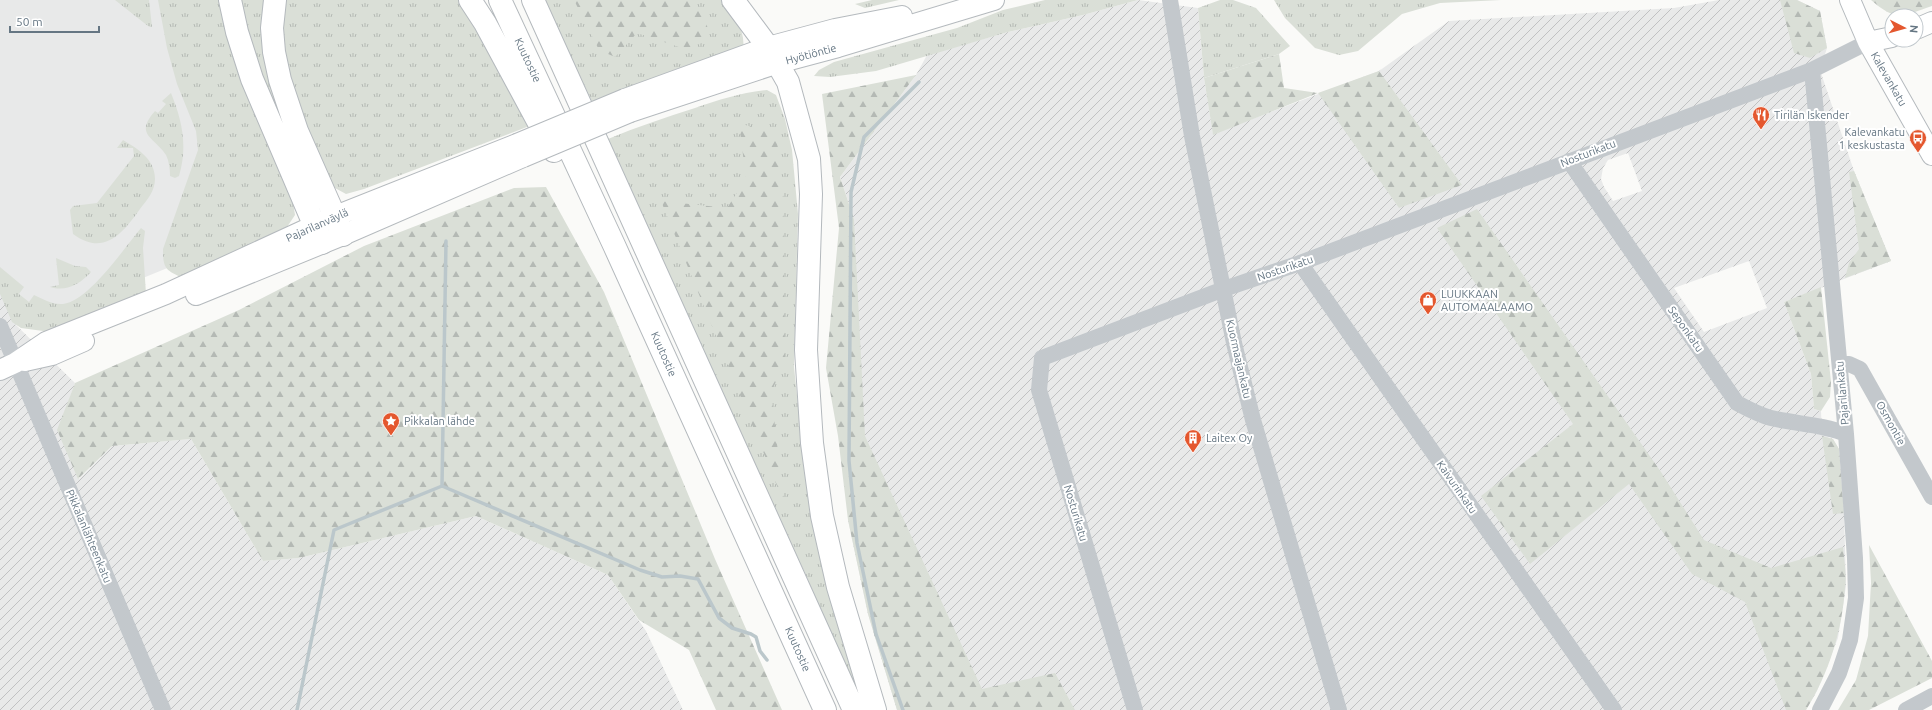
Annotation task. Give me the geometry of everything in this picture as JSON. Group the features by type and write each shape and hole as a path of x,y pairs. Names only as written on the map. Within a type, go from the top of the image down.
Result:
{"highway":[{"path":"230,0 237,32 252,79 328,230"},
{"path":"275,0 273,36 274,52 280,80 328,230"},
{"path":"470,0 486,23 558,158 781,613"},
{"name":"Kuutostie","path":"500,0 614,245 826,710"},
{"path":"532,0 854,710"},
{"path":"733,0 773,55 788,82 809,159 811,194 806,350 812,442 822,516 838,587 876,710"}],"main road":[{"name":"Hyötiöntie","path":"627,105 773,55 835,29 985,0"},
{"name":"Hyötiöntie","path":"773,55 838,47 994,0"},
{"name":"Kalevankatu","path":"1850,0 1868,42 1932,155"},
{"path":"1868,42 1884,39"},
{"name":"Pajarilanväylä","path":"8,367 46,342 328,230 627,105"}],"street":[{"name":"Kuormaajankatu","path":"1170,0 1192,136 1234,343 1253,420 1339,710"},
{"name":"Nosturikatu","path":"1135,710 1039,390 1042,358 1224,289 1300,263 1812,70 1868,42"},
{"name":"Pajarilankatu","path":"1812,70 1846,434 1855,558 1856,598 1850,640 1839,673 1820,710"},
{"name":"Seponkatu","path":"1569,161 1737,403 1753,412 1770,418 1834,429 1846,434"},
{"name":"Kaivurinkatu","path":"1300,263 1614,710"},
{"name":"Pikkalanlähteenkatu","path":"0,326 8,367 163,710"},
{"name":"Osmontie","path":"1840,364 1849,364 1860,369 1932,497"},
{"path":"1906,710 1932,696"}],"shaded area":[{"path":"0,0 175,0 252,218 187,260 89,300 15,324 0,289"},
{"path":"1138,0 1198,8 1204,78 1213,134 1379,71 1449,21 1674,8 1719,0 1797,0 1820,11 1827,48 1820,70 1854,171 1891,261 1784,302 1811,374 1814,409 1821,411 1822,435 1833,439 1839,449 1844,513 1846,586 1838,638 1817,691 1806,710 897,710 868,614 848,520 854,219 840,177 916,75 927,55 1008,32 1083,15","holes":["1628,153 1642,191 1613,201 1601,179 1603,168 1608,160","1749,261 1767,308 1704,332 1674,288"]},
{"path":"0,289 15,324 75,383 58,430 79,479 112,446 191,439 263,561 299,558 476,516 608,575 646,631 683,710 0,710"}],"green space":[{"path":"115,0 149,0 152,27 148,26"},
{"path":"158,0 220,0 222,18 238,68 293,202 295,215 287,227 183,278 172,273 166,268 163,249 198,150 196,131 177,84 167,48"},
{"path":"238,0 266,0 319,206 319,212 262,84"},
{"path":"284,0 459,0 532,125 364,189 346,194 335,188 319,164 287,83 280,17"},
{"path":"544,0 722,0 735,17 741,29 743,36 743,50 685,66 593,104"},
{"path":"574,0 687,0 705,16 710,40 685,49 637,33 615,57 599,50"},
{"path":"872,0 899,0 865,8 855,4"},
{"path":"1045,0 1138,0 1083,15 1008,32 876,71 830,77 814,76 819,70 834,62 957,28 1003,10"},
{"path":"1220,0 1233,0 1256,8 1290,46 1279,54 1204,78 1198,8"},
{"path":"1274,0 1501,0 1440,3 1402,14 1358,51 1339,55 1315,48 1285,18"},
{"path":"1780,0 1797,0 1820,11 1827,48 1810,58 1794,53"},
{"path":"1871,0 1932,0 1932,6 1924,9 1884,8 1884,10"},
{"path":"1279,54 1284,88 1318,93 1213,135 1204,78"},
{"path":"1379,71 1462,185 1399,208 1318,93"},
{"path":"916,75 840,177 854,219 865,436 982,689 1055,673 1075,710 897,710 868,614 848,520 838,436 826,368 839,228 822,94"},
{"path":"767,90 776,95 785,119 792,150 798,214 794,367 806,481 823,567 857,692 804,571 754,465 608,139 652,122 722,99 740,94"},
{"path":"171,93 181,123 183,144 182,165 179,176 175,178 170,176 166,155 146,131 146,125 149,119 155,111 158,113 166,104 162,101"},
{"path":"739,123 776,134 783,186 785,363 771,392 784,503 661,201 727,208 746,179"},
{"path":"123,140 140,151 149,160 154,172 154,187 145,202 120,234 103,243 84,241 73,234 70,210 73,206 97,203 134,156 133,148 117,148"},
{"path":"1854,171 1891,261 1845,278 1849,263 1859,249 1849,172"},
{"path":"546,187 604,292 715,559 782,710 716,710 689,650 639,620 608,575 476,516 299,558 263,561 191,439 112,446 78,479 57,430 75,383 239,310 364,246 514,188"},
{"path":"1477,209 1661,472 1704,540 1771,568 1843,547 1846,583 1841,620 1828,666 1806,710 1786,710 1745,602 1692,574 1629,484 1530,564 1481,496 1573,424 1437,228"},
{"path":"141,228 145,231 143,248 146,294 48,336 43,331 21,328 12,322 0,294 0,267 24,287 19,294 29,302 34,295 52,303 63,304 73,301 95,284"},
{"path":"56,258 75,266 86,267 91,272 78,283 68,288 50,287 59,285"},
{"path":"1821,287 1831,382 1830,397 1821,411 1814,409 1811,374 1784,302"},
{"path":"1822,436 1833,439 1839,449 1844,513 1833,514"},
{"path":"1869,545 1932,661 1932,678 1869,710 1838,710 1856,680 1868,636 1871,583"}],"waterway":[{"path":"903,710 876,634 857,543 849,461 851,192 864,137 919,82"},
{"path":"442,486 446,241"},
{"path":"297,710 334,530 442,486 640,570 662,577 680,576 698,579 719,618 732,628 756,637 760,651 767,660"}],"place":[{"name":"Tirilän Iskender","path":"1761,130"},
{"name":"Kalevankatu 1 keskustasta","path":"1918,153"},
{"name":"LUUKKAAN AUTOMAALAAMO","path":"1428,315"},
{"name":"Pikkalan lähde","path":"391,436"},
{"name":"Laitex Oy","path":"1193,453"}]}
